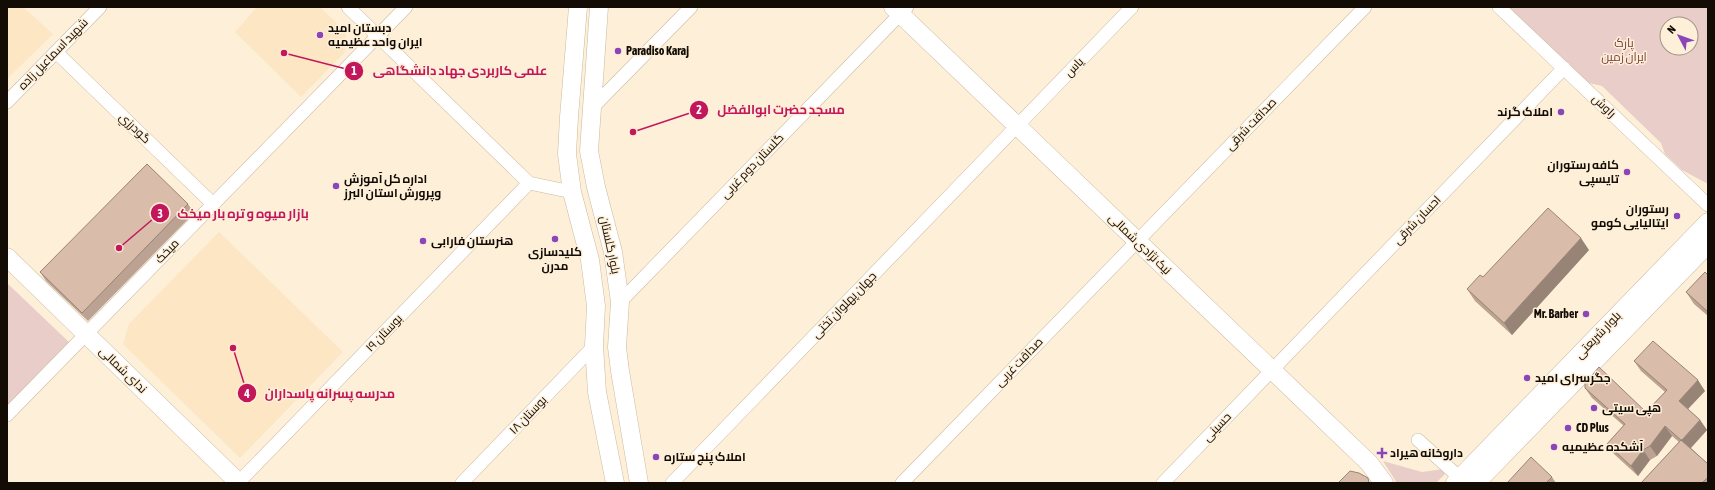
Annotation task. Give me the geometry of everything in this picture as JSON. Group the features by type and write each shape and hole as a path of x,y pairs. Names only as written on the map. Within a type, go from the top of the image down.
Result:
{"main road":[{"name":"بلوار گلستان","path":"578,7 568,147 572,192 591,268 596,306 594,346 597,392 615,483"},
{"name":"بلوار گلستان","path":"600,7 591,109 589,151 596,187 613,252 620,302 618,347 620,371 639,483"},
{"name":"نیک نژادی شمالی","path":"900,9 1017,126 1271,371 1369,463 1384,483"},
{"name":"بلوار شریعتی","path":"1463,481 1708,222"},
{"name":"بلوار شریعتی","path":"1463,481 1708,244"},
{"name":"ندای شمالی","path":"7,258 238,483"}],"street":[{"name":"شهید اسماعیل زاده","path":"7,102 100,7"},
{"path":"348,7 529,183 572,192"},
{"name":"میخک","path":"7,415 406,7"},
{"path":"591,109 691,7"},
{"name":"یاس","path":"1017,126 1132,7"},
{"name":"صداقت شرقی","path":"1137,241 1365,7"},
{"name":"راوش","path":"1499,7 1708,205"},
{"name":"گلستان دوم غربی","path":"620,302 900,9"},
{"name":"گودرزي","path":"56,52 214,204"},
{"name":"احسان شرقی","path":"1271,371 1564,68"},
{"name":"جهان پهلوان تختی","path":"672,483 1017,126"},
{"name":"بوستان ۱۹","path":"238,483 529,183"},
{"name":"صداقت غربی","path":"902,483 1137,241"},
{"name":"بوستان ۱۸","path":"462,483 594,346"},
{"name":"حسینی","path":"1163,483 1271,371"},
{"path":"1418,440 1463,481"}],"shaded area":[{"path":"7,7 23,7 53,34 7,79"},
{"path":"257,7 320,7 346,32 345,52 301,97 235,32"},
{"path":"219,232 343,352 240,458 123,344 129,324"}],"green space":[{"name":"پارک ایران زمین","path":"1502,7 1708,7 1708,184 1682,170 1665,154 1661,143 1602,86 1580,81"},
{"path":"7,283 70,343 7,408"},
{"path":"1383,461 1422,472 1443,469 1446,473 1436,483 1397,483"}],"building":[{"path":"147,164 188,204 82,313 40,272"},
{"path":"1548,208 1581,238 1504,323 1467,289 1480,275 1483,277"},
{"path":"1705,272 1708,275 1708,312 1686,292"},
{"path":"1653,341 1698,380 1679,401 1700,420 1682,440 1665,426 1650,446 1643,450 1631,466 1607,444 1625,424 1585,388 1585,383 1599,367 1646,412 1667,390 1634,361"},
{"path":"1681,440 1708,464 1708,477 1702,483 1641,483"},
{"path":"1531,457 1552,477 1546,483 1507,483"},
{"path":"1350,471 1359,473 1368,478 1369,483 1338,483"}],"place":[{"name":"دبستان امید ایران واحد عظیمیه","path":"320,35"},
{"name":"Paradiso Karaj","path":"618,51"},
{"name":"علمی کاربردی جهاد دانشگاهی","path":"284,53"},
{"name":"املاک گرند","path":"1561,112"},
{"name":"مسجد حضرت ابوالفضل","path":"633,132"},
{"name":"کافه رستوران تایسپی","path":"1627,172"},
{"name":"اداره کل آموزش وپرورش استان البرز","path":"336,186"},
{"name":"رستوران ایتالیایی کومو","path":"1677,216"},
{"name":"کلیدسازی مدرن","path":"555,239"},
{"name":"هنرستان فارابی","path":"423,241"},
{"name":"بازار میوه و تره بار میخک","path":"119,248"},
{"name":"Mr. Barber","path":"1586,314"},
{"name":"مدرسه پسرانه پاسداران","path":"233,348"},
{"name":"جگرسرای امید","path":"1527,378"},
{"name":"هپی سیتی","path":"1594,408"},
{"name":"CD Plus","path":"1568,428"},
{"name":"آشکده عظیمیه","path":"1554,447"},
{"name":"داروخانه هیراد","path":"1382,453"},
{"name":"املاک پنج ستاره","path":"656,457"}]}
